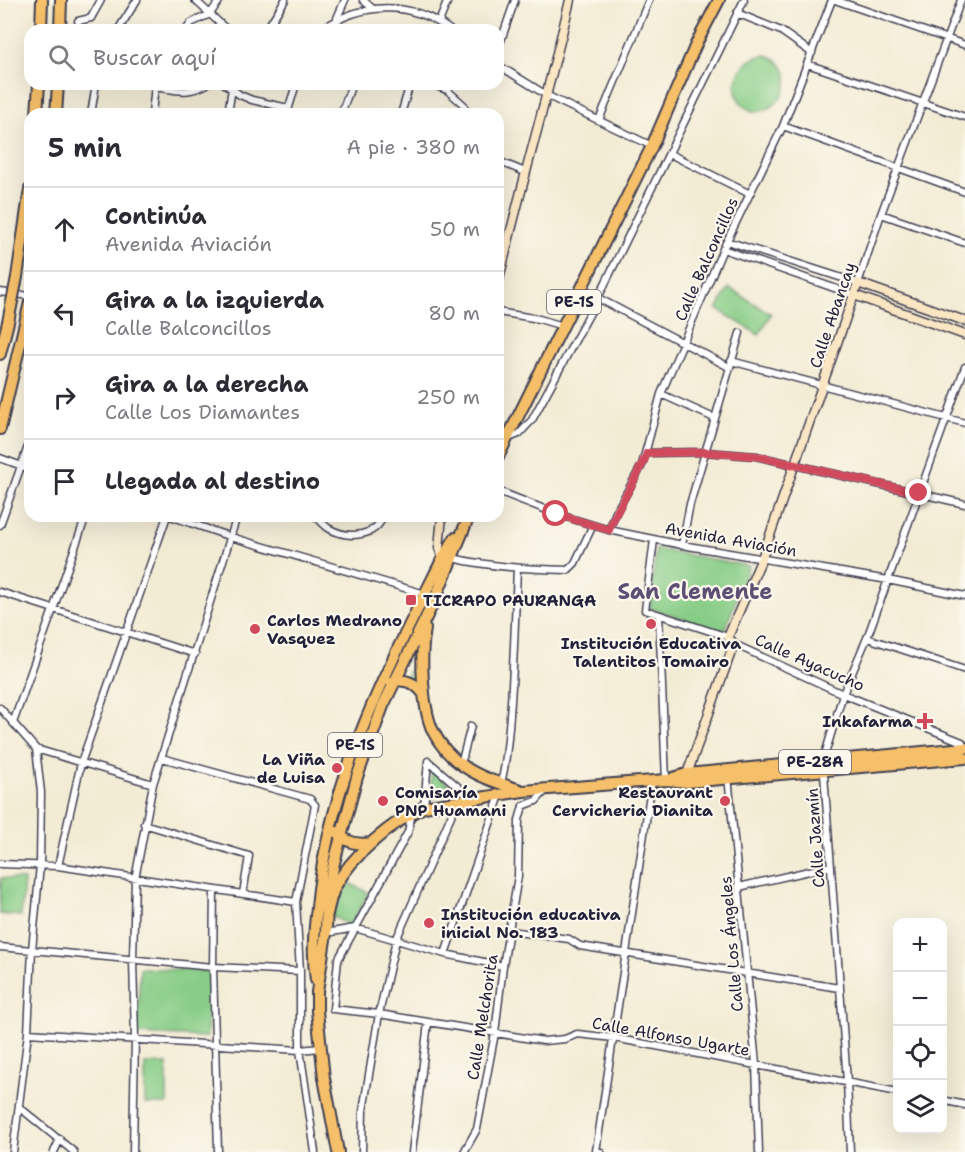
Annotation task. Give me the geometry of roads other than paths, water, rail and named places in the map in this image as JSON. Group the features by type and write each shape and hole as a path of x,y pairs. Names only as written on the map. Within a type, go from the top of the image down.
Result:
{"highway":[{"path":"41,24 42,0"},
{"path":"60,24 61,0"},
{"name":"PE-1S","path":"504,445 652,146 697,42 719,0"},
{"path":"37,108 39,90"},
{"path":"56,108 58,90"},
{"path":"0,354 17,277 24,230"},
{"path":"0,429 24,334"},
{"name":"PE-1S","path":"338,1152 320,1048 313,962 319,879 330,823 345,774 380,685 425,594 448,558 466,522"},
{"name":"PE-1S","path":"317,992 326,933 327,896 357,777 394,680 428,614 448,558"},
{"path":"428,614 422,644 424,694 432,729 445,750 465,768 498,791"},
{"path":"380,685 399,680 413,684 424,694"},
{"name":"PE-28A","path":"666,780 687,774 728,774 823,766 964,749"},
{"name":"PE-28A","path":"327,914 331,897 340,878 372,843 412,813 424,807 498,791 666,780 687,782 728,774"},
{"path":"330,823 341,836 355,844 372,843"}],"street":[{"path":"78,21 91,18 101,0"},
{"path":"122,24 137,0"},
{"path":"195,0 220,24"},
{"path":"190,24 210,15 220,0"},
{"path":"270,24 285,0"},
{"path":"337,18 345,0"},
{"path":"363,0 372,8"},
{"path":"329,24 337,18 372,8 414,11 440,22 448,0"},
{"path":"504,32 515,0"},
{"path":"504,259 525,172 548,96 570,0"},
{"path":"599,120 649,0"},
{"path":"507,439 519,434 532,420 598,298 744,0"},
{"path":"834,0 965,45"},
{"name":"Calle Balconcillos","path":"609,530 647,453 661,394 723,249 783,126 834,0"},
{"name":"Calle Abancay","path":"687,774 731,641 824,384 881,214 960,0"},
{"path":"737,13 781,32 812,53"},
{"path":"807,64 965,117"},
{"path":"504,69 548,96 652,146"},
{"path":"92,108 95,90"},
{"path":"152,108 154,90"},
{"path":"177,90 196,90"},
{"path":"229,108 232,90"},
{"path":"234,90 252,100 278,108"},
{"path":"289,108 294,90"},
{"path":"343,108 350,90"},
{"path":"403,108 408,90"},
{"path":"447,90 464,105 464,108"},
{"path":"783,126 965,192"},
{"path":"670,154 750,194"},
{"path":"504,163 525,172"},
{"path":"881,214 965,243"},
{"path":"727,241 858,283 965,321"},
{"path":"723,249 965,335"},
{"path":"0,292 24,295"},
{"path":"598,298 730,364 824,384 965,423"},
{"path":"504,313 563,326"},
{"path":"682,545 690,504 740,333"},
{"name":"Calle Jazmín","path":"850,1152 847,1082 823,766 843,694 867,638 965,367"},
{"path":"661,394 714,418"},
{"path":"647,453 705,452 756,456 965,504"},
{"path":"0,525 24,457"},
{"path":"0,458 24,466"},
{"name":"Avenida Aviación","path":"504,493 556,514 609,530 654,540 888,580 965,597"},
{"path":"13,723 84,522"},
{"path":"58,866 81,763 125,632 166,522"},
{"path":"186,522 425,594"},
{"path":"133,1152 135,879 153,784 235,522"},
{"path":"322,522 330,529 352,535 371,532 380,522"},
{"path":"441,522 439,548 448,558 476,564 568,570 575,563 593,525"},
{"name":"Calle Ayacucho","path":"654,540 645,610 731,641 964,749"},
{"path":"445,954 505,768 515,646 517,568"},
{"path":"0,592 195,654"},
{"path":"659,615 666,780"},
{"path":"867,638 965,670"},
{"path":"0,708 36,749 153,784"},
{"path":"460,764 471,726"},
{"path":"964,749 965,735"},
{"path":"13,1152 28,1033 32,950 40,865 41,792 36,749"},
{"path":"162,758 310,799 315,805 296,902 300,971 300,1050 315,1152"},
{"path":"424,807 429,761 471,798"},
{"name":"Calle Los Ángeles","path":"728,774 756,1064 759,1152"},
{"path":"598,1152 652,781"},
{"name":"Calle Melchorita","path":"464,1152 477,1129 495,1033 518,876 519,820 524,806 536,801 547,789"},
{"path":"362,1152 363,1111 379,1014 396,940 458,800"},
{"path":"355,928 408,832 412,813"},
{"path":"144,824 249,856 243,894"},
{"path":"0,864 58,866 296,902"},
{"path":"739,887 831,866"},
{"path":"214,890 213,967 218,1152"},
{"path":"326,933 355,928 445,954 503,966"},
{"name":"Calle Alfonso Ugarte","path":"355,928 338,960 333,1009 379,1014 544,1041 565,1039 577,1034 614,1038 893,1091"},
{"path":"510,931 569,939 579,946 839,988"},
{"path":"0,947 213,967 300,971"},
{"path":"412,1152 428,1023"},
{"path":"28,1033 300,1050 320,1048"},
{"path":"947,1101 965,1105"},
{"path":"19,1107 74,1152"},
{"path":"54,1152 60,1139"}],"place":[{"name":"TICRAPO PAURANGA","path":"411,600"},
{"name":"Institución Educativa Talentitos Tomairo","path":"651,624"},
{"name":"Carlos Medrano Vasquez","path":"255,629"},
{"name":"Inkafarma","path":"925,721"},
{"name":"La Viña de Luisa","path":"337,768"},
{"name":"Comisaría PNP Huamani","path":"383,801"},
{"name":"Restaurant Cervicheria Dianita","path":"725,801"},
{"name":"Institución educativa inicial No. 183","path":"429,923"}],"district":[{"name":"San Clemente","path":"695,591"}]}
